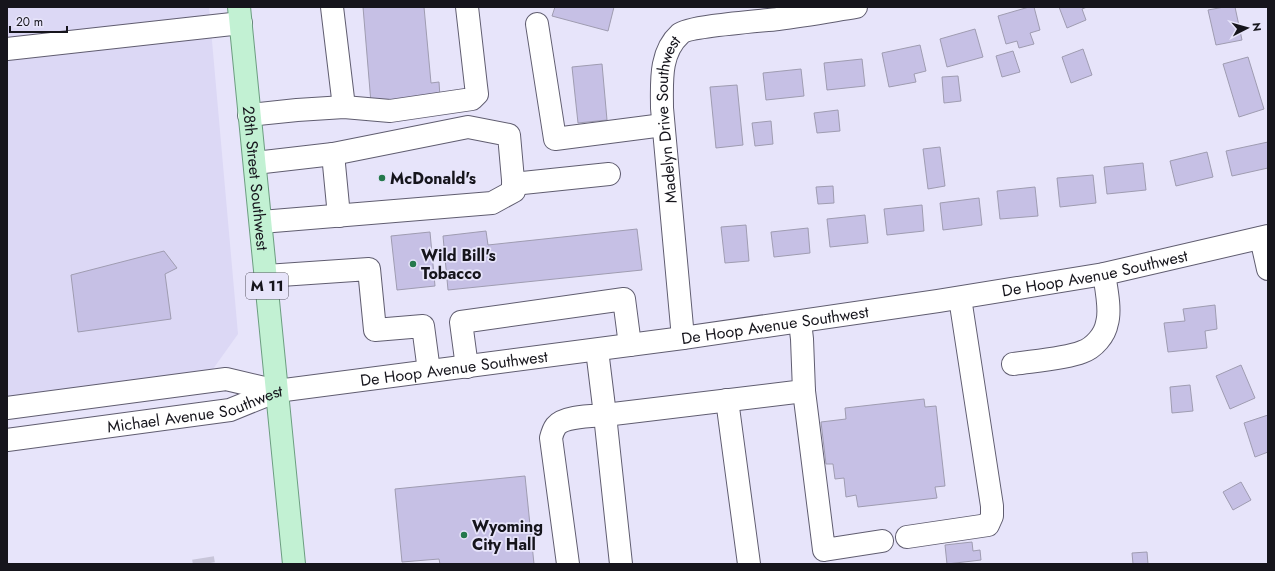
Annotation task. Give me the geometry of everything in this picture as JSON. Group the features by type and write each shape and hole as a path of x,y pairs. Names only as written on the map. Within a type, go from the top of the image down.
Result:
{"main road":[{"name":"28th Street Southwest","path":"240,15 294,564"}],"street":[{"path":"332,7 344,107"},
{"path":"249,115 344,107 390,111 472,99 477,94 467,7"},
{"name":"Madelyn Drive Southwest","path":"683,338 662,108 662,71 670,47 681,33 708,27 779,19 856,7"},
{"path":"7,49 240,15"},
{"path":"537,24 555,139 663,126"},
{"path":"255,164 333,154 468,127 509,135 514,192 492,203 261,222"},
{"path":"333,154 339,216"},
{"path":"513,184 609,174"},
{"path":"1264,237 1268,269"},
{"name":"De Hoop Avenue Southwest","path":"277,391 630,346 960,298 1104,274 1264,237"},
{"path":"266,276 369,268 375,330 423,326 429,371"},
{"path":"1013,364 1083,352 1097,343 1108,323 1108,301 1104,274"},
{"path":"468,366 461,322 624,298 630,346"},
{"path":"907,537 988,525 992,516 992,506 960,298"},
{"path":"800,322 804,391 825,557 882,541"},
{"path":"597,350 621,564"},
{"name":"Michael Avenue Southwest","path":"7,408 226,379 277,391"},
{"name":"Michael Avenue Southwest","path":"7,440 230,410 277,391"},
{"path":"568,564 551,438 556,425 562,421 605,415 804,391"},
{"path":"727,400 749,564"}],"shaded area":[{"path":"7,7 209,7 238,334 213,369 7,397"}],"building":[{"path":"363,7 424,7 431,83 439,82 440,97 371,103"},
{"path":"555,7 614,7 608,31 552,16"},
{"path":"1029,7 1034,7 1040,30 1030,33 1034,44 1019,48 1017,41 1006,44 998,16"},
{"path":"1059,7 1087,7 1082,9 1086,20 1067,28"},
{"path":"1224,7 1235,7 1242,40 1216,45 1208,10"},
{"path":"975,29 983,57 947,67 940,39"},
{"path":"920,45 926,71 914,74 916,82 889,87 882,53"},
{"path":"1083,49 1092,75 1071,83 1062,57"},
{"path":"1013,51 1020,72 1002,77 996,56"},
{"path":"1248,57 1264,109 1239,117 1223,64"},
{"path":"862,59 865,86 827,90 824,63"},
{"path":"602,64 607,120 578,123 572,67"},
{"path":"801,69 804,96 766,100 763,73"},
{"path":"958,76 961,101 944,103 942,77"},
{"path":"737,85 743,145 716,148 710,87"},
{"path":"838,110 840,131 817,133 814,113"},
{"path":"771,121 773,144 755,146 752,123"},
{"path":"1268,142 1268,168 1232,176 1226,151"},
{"path":"940,147 945,186 928,189 923,149"},
{"path":"1207,152 1213,177 1176,186 1170,161"},
{"path":"1143,163 1146,190 1107,194 1104,167"},
{"path":"1093,175 1096,203 1060,207 1057,178"},
{"path":"833,186 834,203 818,204 816,187"},
{"path":"1035,187 1038,216 1000,219 997,191"},
{"path":"979,198 982,225 943,230 940,203"},
{"path":"922,205 924,231 887,235 884,209"},
{"path":"865,215 868,243 830,247 827,219"},
{"path":"746,225 749,261 725,263 721,227"},
{"path":"808,228 810,253 774,257 771,232"},
{"path":"637,229 642,270 448,290 443,236 486,231 488,245"},
{"path":"430,232 435,286 397,290 391,236"},
{"path":"164,251 177,268 165,274 171,319 78,332 71,275"},
{"path":"1215,305 1217,329 1205,331 1207,348 1168,352 1164,323 1185,321 1183,309"},
{"path":"1241,365 1255,398 1230,409 1216,376"},
{"path":"1190,385 1193,411 1172,413 1170,387"},
{"path":"924,399 925,407 936,406 945,486 935,487 937,498 858,507 856,495 846,497 844,478 835,479 833,464 826,464 821,422 846,419 845,408"},
{"path":"1268,415 1268,452 1255,457 1244,423"},
{"path":"525,476 534,564 440,564 439,559 402,562 395,489"},
{"path":"1241,482 1251,500 1233,510 1223,492"},
{"path":"972,542 973,551 980,550 981,560 947,564 945,545"},
{"path":"1147,552 1148,564 1133,564 1132,553"}],"tunnel":[{"path":"203,558 204,564"}],"place":[{"name":"McDonald's","path":"382,178"},
{"name":"Wild Bill's Tobacco","path":"413,264"},
{"name":"Wyoming City Hall","path":"464,535"}]}
